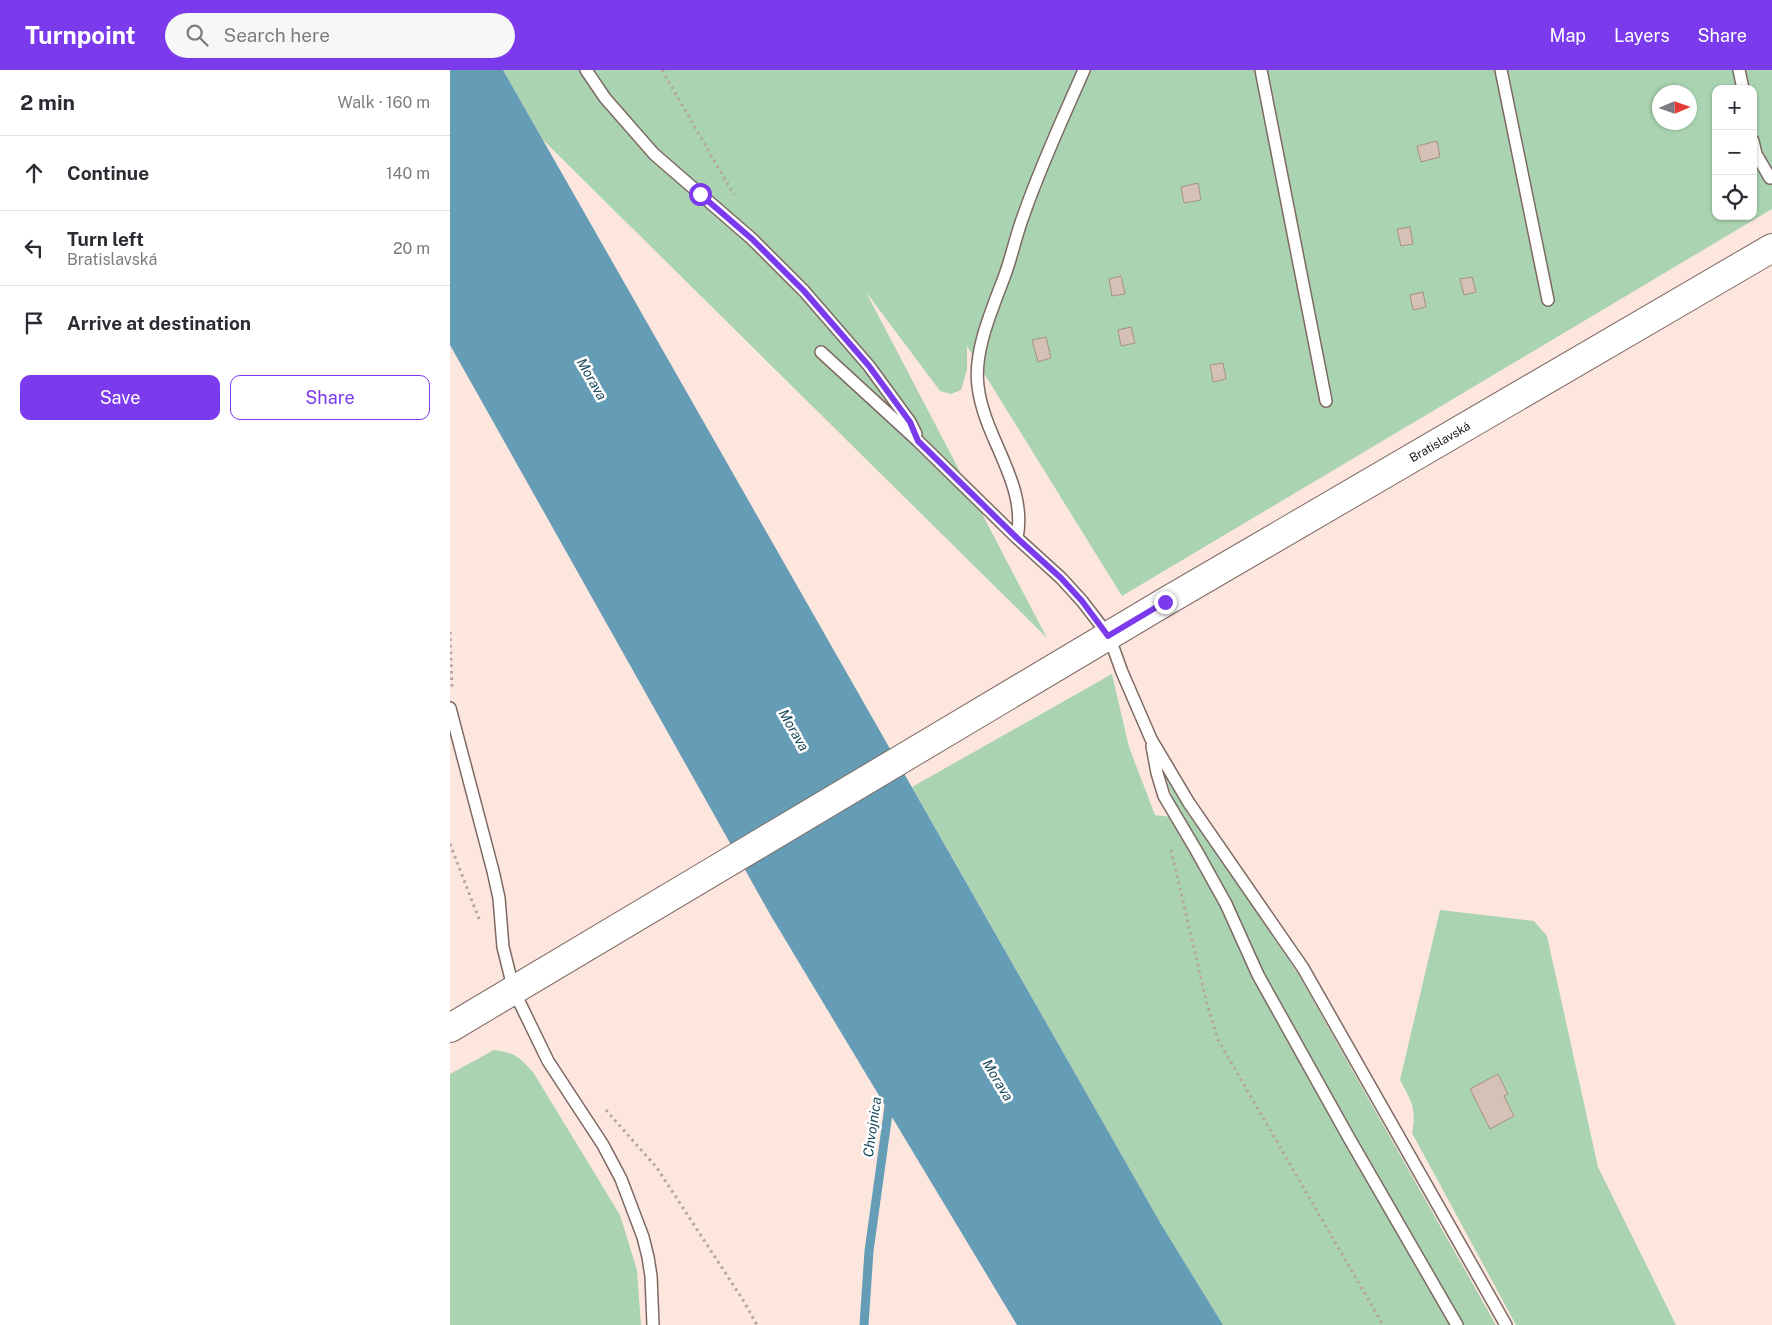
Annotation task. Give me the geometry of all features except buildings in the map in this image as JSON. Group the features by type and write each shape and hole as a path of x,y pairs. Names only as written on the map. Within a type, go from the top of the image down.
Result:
{"main road":[{"name":"Bratislavská","path":"450,1028 1165,602 1772,248"}],"lane":[{"path":"586,70 605,98 654,154 752,239 804,291 869,366 910,422 918,441"},
{"path":"1017,538 1020,524 1019,509 1013,486 982,407 978,385 979,363 983,338 1012,256 1024,214 1084,70"},
{"path":"1261,70 1326,401"},
{"path":"1501,70 1548,300"},
{"path":"1739,70 1742,85"},
{"path":"1757,156 1770,178"},
{"path":"821,352 918,441 1017,538 1061,578 1082,601 1108,636 1151,740 1189,803 1303,968 1506,1325"},
{"path":"452,713 499,898 503,948 524,985 548,1061 603,1145 621,1179 643,1237 651,1276 654,1325"},
{"path":"1151,740 1157,773 1164,796 1226,904 1258,975 1344,1129 1458,1325"}],"path":[{"path":"662,70 727,180 735,197"},
{"path":"450,632 452,713"},
{"path":"450,844 482,927 503,948"},
{"path":"1170,844 1207,1004 1218,1040 1383,1325"},
{"path":"569,1092 609,1111 657,1168 743,1300 757,1325"}],"green space":[{"path":"503,70 1772,70 1772,209 1757,218 1757,85 1712,85 1712,220 1754,220 1122,596 967,346 967,370 961,390 951,394 940,391 866,292 1047,638 543,140"},
{"path":"1112,674 1129,747 1155,815 1180,818 1165,776 1297,972 1496,1325 1223,1325 1161,1224 912,787"},
{"path":"1440,910 1534,921 1547,936 1598,1167 1676,1325 1516,1325 1412,1133 1414,1117 1412,1105 1400,1080"},
{"path":"494,1050 516,1056 533,1072 620,1215 637,1270 641,1325 450,1325 450,1074"}],"water":[{"name":"Morava","path":"450,70 503,70 1161,1224 1223,1325 1017,1325 771,916 450,345"}],"waterway":[{"name":"Chvojnica","path":"864,1325 869,1251 890,1099"}],"route":[{"path":"700,194 752,239 804,291 869,366 910,422 918,441 1017,538 1061,578 1082,601 1108,636 1165,602"}]}
